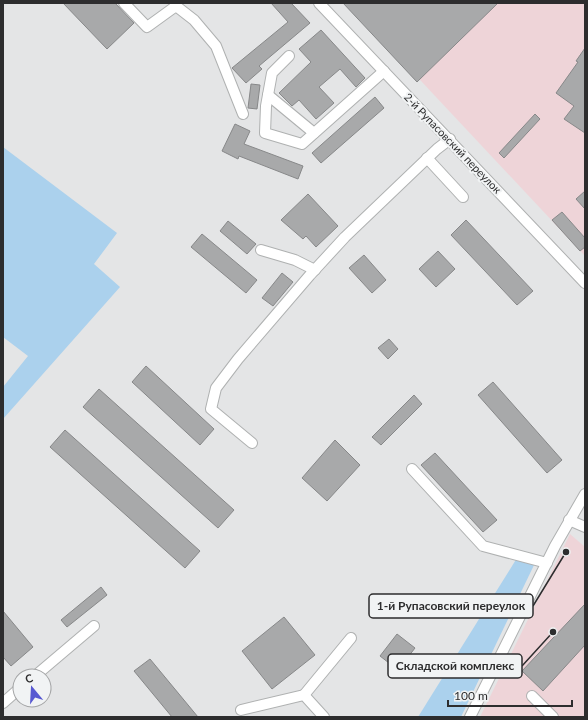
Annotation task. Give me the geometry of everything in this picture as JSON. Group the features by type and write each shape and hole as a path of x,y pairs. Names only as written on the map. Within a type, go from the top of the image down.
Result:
{"street":[{"path":"124,3 147,27 176,6 194,20 216,46 242,114"},
{"name":"2-й Рупасовский переулок","path":"319,3 450,139 585,283"},
{"path":"289,56 272,73 268,95 265,133 302,144 384,71"},
{"path":"268,95 314,133"},
{"path":"252,443 211,409 216,388 238,359 345,237 427,158 450,139"},
{"path":"427,158 463,197"},
{"path":"262,250 295,260 315,270"},
{"path":"412,469 483,546 546,564"},
{"path":"470,717 546,564 569,520 585,494"},
{"path":"569,520 585,527"},
{"path":"44,668 94,626"},
{"path":"241,710 304,695 351,638"},
{"path":"3,703 12,695"},
{"path":"304,695 324,717"},
{"path":"532,696 553,717"}],"shaded area":[{"path":"348,3 585,3 585,256"},
{"path":"3,147 117,233 94,264 120,287 3,419 3,387 28,356 3,337"},
{"path":"570,534 585,547 585,717 480,717"},
{"path":"517,558 535,563 461,717 418,717"}],"building":[{"path":"63,3 115,3 134,23 107,49"},
{"path":"271,3 291,3 310,23 259,66 262,69 246,83 232,68 288,22"},
{"path":"343,3 498,3 417,82"},
{"path":"321,30 365,78 356,87 340,69 319,87 334,103 316,119 299,100 292,106 279,93 311,62 299,49"},
{"path":"585,48 585,133 564,119 574,106 556,93 578,62 576,61"},
{"path":"251,84 260,85 257,109 248,108"},
{"path":"375,97 384,108 321,163 312,153"},
{"path":"535,114 540,119 504,158 499,153"},
{"path":"235,124 250,131 244,144 303,166 298,179 239,156 238,159 222,151"},
{"path":"585,191 585,209 576,199"},
{"path":"308,194 338,226 316,247 306,236 303,239 281,220"},
{"path":"562,212 585,238 585,247 580,251 552,220"},
{"path":"466,220 533,291 517,305 451,235"},
{"path":"228,221 256,244 247,254 220,231"},
{"path":"202,234 257,280 246,293 191,247"},
{"path":"438,251 455,269 436,287 419,269"},
{"path":"364,255 386,280 372,293 349,268"},
{"path":"282,273 293,282 273,306 262,298"},
{"path":"389,339 398,349 388,359 378,348"},
{"path":"146,366 214,429 200,445 132,382"},
{"path":"493,382 562,460 547,473 478,395"},
{"path":"99,389 234,510 218,528 83,407"},
{"path":"414,395 422,404 381,445 372,437"},
{"path":"65,430 200,551 185,568 50,447"},
{"path":"335,440 360,465 327,501 302,478"},
{"path":"435,453 497,520 483,532 421,465"},
{"path":"101,587 107,595 67,627 61,620"},
{"path":"585,604 585,645 543,691 522,671"},
{"path":"3,611 33,647 11,666 3,657"},
{"path":"284,617 315,655 272,689 242,651"},
{"path":"397,634 415,648 398,670 380,656"},
{"path":"150,659 198,717 172,717 134,671"}],"place":[{"name":"1-й Рупасовский переулок","path":"566,552"},
{"name":"Складской комплекс","path":"553,632"}]}
